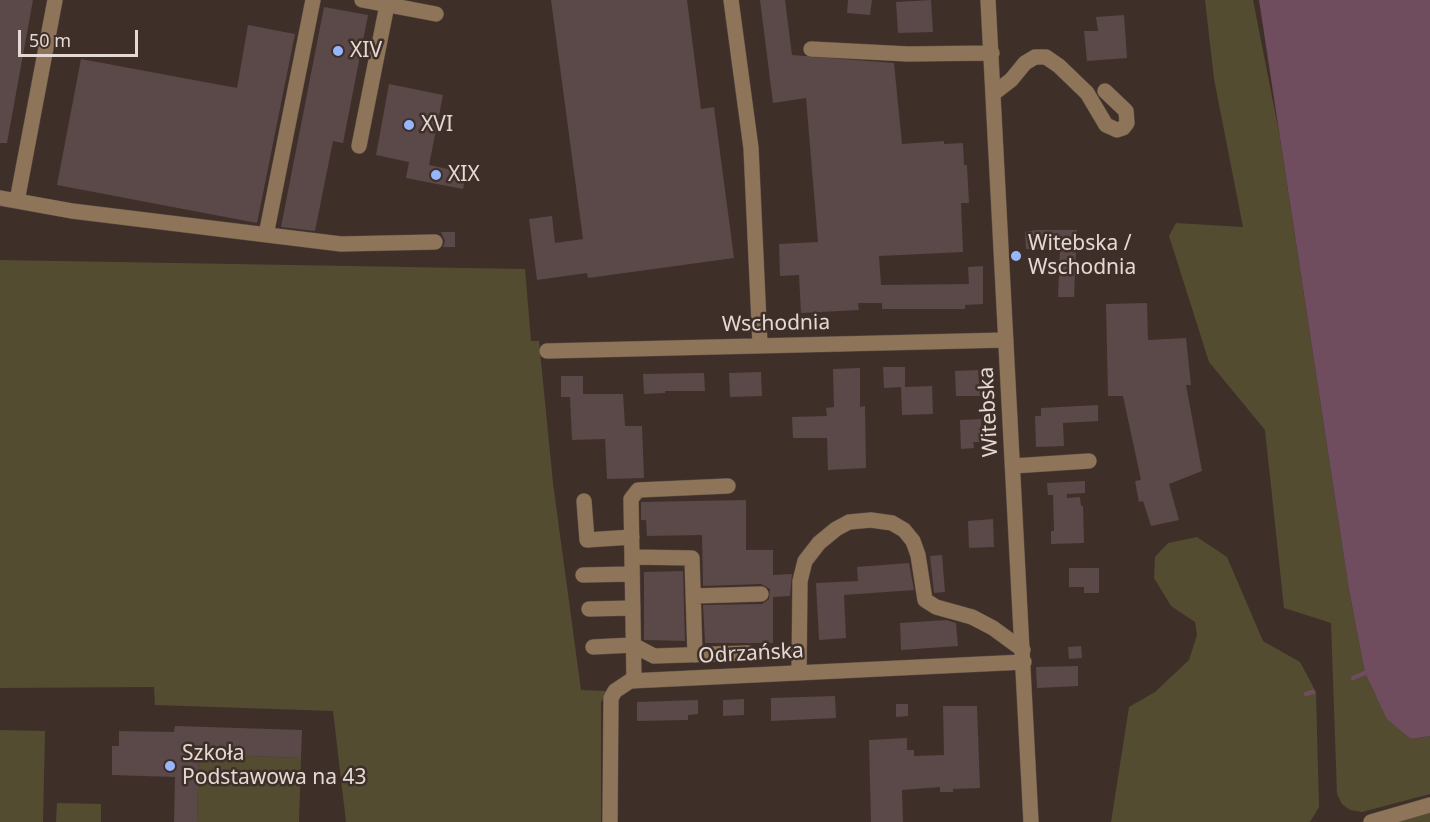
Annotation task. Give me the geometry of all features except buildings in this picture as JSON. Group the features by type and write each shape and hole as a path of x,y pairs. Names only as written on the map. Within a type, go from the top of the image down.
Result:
{"street":[{"path":"17,201 55,0"},
{"path":"266,235 313,0"},
{"path":"362,0 436,14"},
{"path":"731,0 751,148 760,345"},
{"name":"Witebska","path":"988,0 1031,822"},
{"path":"359,146 387,5"},
{"path":"811,49 908,54 992,53"},
{"path":"994,93 1011,80 1025,63 1035,57 1046,57 1059,66 1087,93 1106,125 1117,130 1123,128 1127,123 1126,111 1105,91"},
{"path":"0,198 72,212 341,244 435,242"},
{"name":"Wschodnia","path":"548,351 1006,340"},
{"path":"1013,466 1089,461"},
{"path":"610,822 611,698 625,684 634,681 632,499 638,490 728,486"},
{"path":"585,501 587,540 632,537"},
{"path":"799,673 800,581 805,561 819,543 836,529 849,522 871,520 892,523 904,530 913,541 918,555 925,600 936,607 979,621 1023,656"},
{"path":"632,557 692,558 695,655"},
{"path":"583,575 632,574"},
{"path":"693,596 760,594"},
{"path":"588,609 633,609"},
{"path":"593,647 633,645 654,656 748,653"},
{"name":"Odrzańska","path":"634,681 799,673 1023,656"},
{"path":"1371,822 1430,805"}],"shaded area":[{"path":"1205,0 1253,0 1279,132 1349,590 1365,673 1375,694 1411,739 1430,736 1430,794 1362,812 1350,810 1342,804 1337,794 1331,623 1284,608 1265,430 1209,362 1169,236 1176,223 1243,227 1214,79"},
{"path":"1259,0 1430,0 1430,736 1411,739 1387,719 1365,673 1349,590"},
{"path":"0,260 525,269 531,341 539,341 553,483 581,690 606,691 601,703 601,822 346,822 333,711 155,705 154,687 0,688"},
{"path":"1197,537 1227,557 1263,641 1300,662 1316,692 1319,807 1310,822 1111,822 1129,707 1155,692 1189,660 1197,635 1195,622 1171,606 1154,578 1155,557 1168,543"},
{"path":"0,730 45,731 43,822 0,822"},
{"path":"199,754 301,758 299,822 197,822"},
{"path":"57,803 101,804 101,822 56,822"},
{"path":"1430,811 1430,822 1394,822"}],"waterway":[{"path":"1353,678 1365,673"},
{"path":"1306,694 1313,692"}],"place":[{"name":"XIV","path":"338,51"},
{"name":"XVI","path":"409,125"},
{"name":"XIX","path":"436,175"},
{"name":"Witebska / Wschodnia","path":"1016,256"},
{"name":"Szkoła Podstawowa na 43","path":"170,766"}]}
